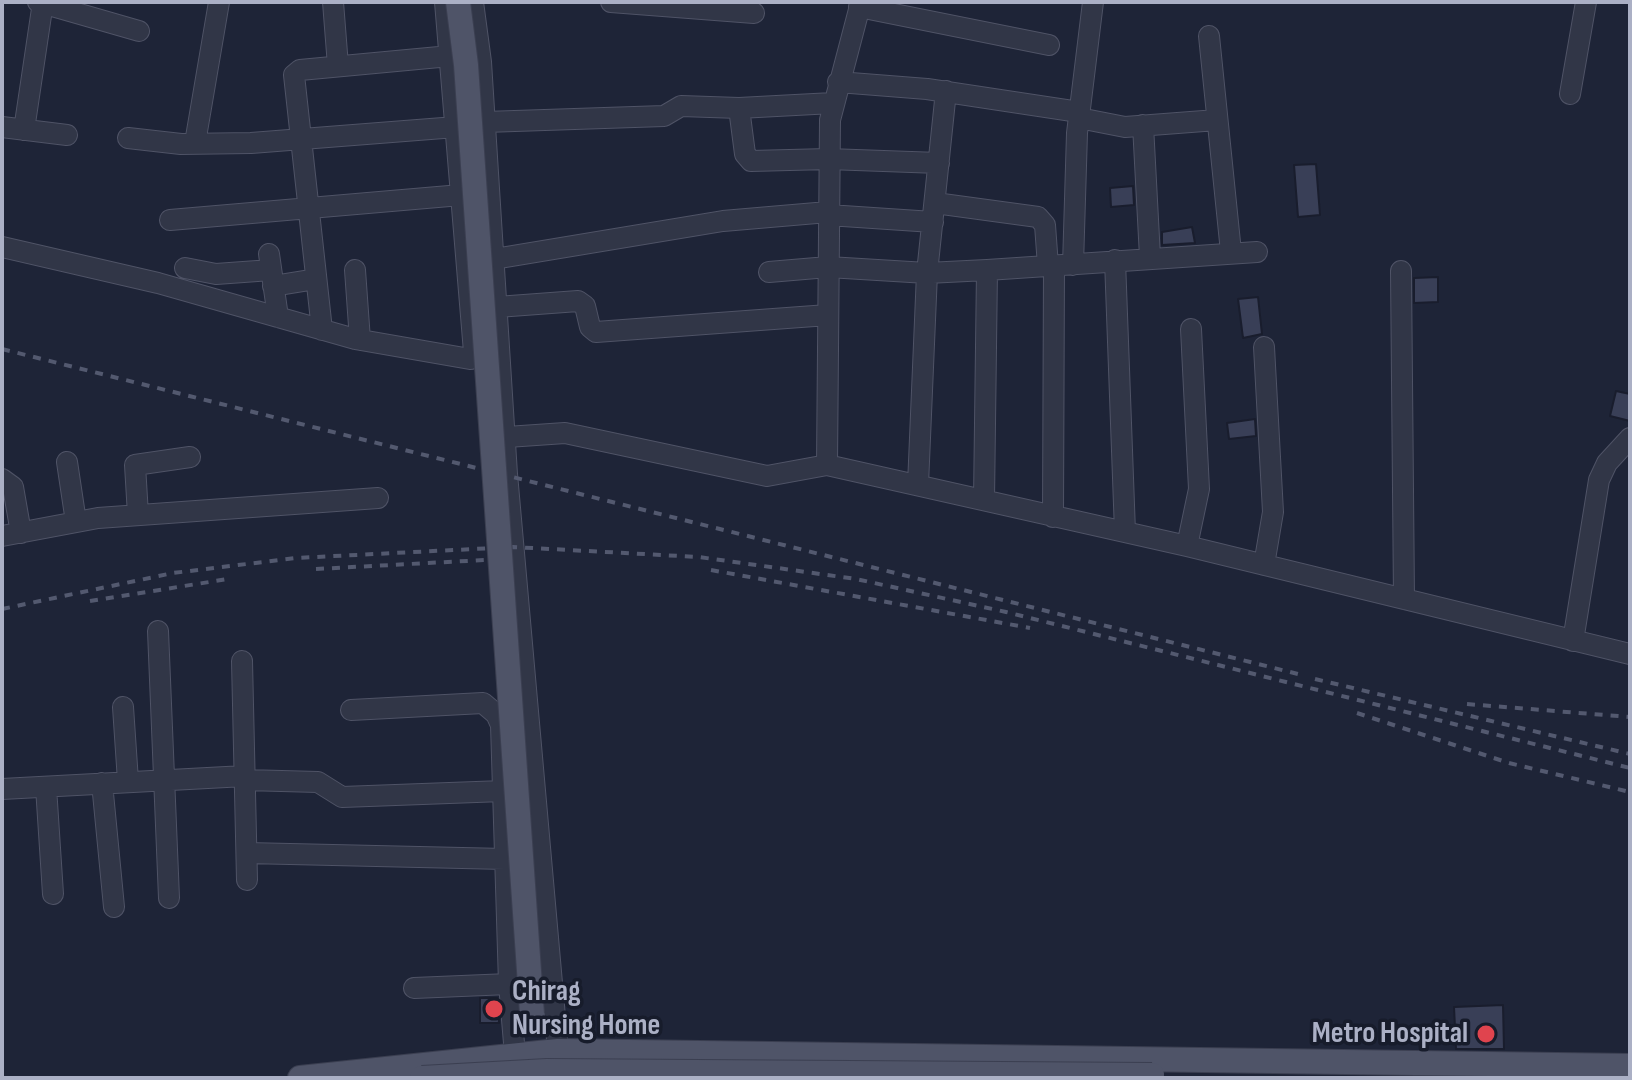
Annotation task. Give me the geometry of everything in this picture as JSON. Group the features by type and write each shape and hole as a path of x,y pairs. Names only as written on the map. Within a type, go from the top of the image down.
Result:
{"main road":[{"path":"458,2 466,65 537,1053 536,1078"},
{"path":"300,1078 537,1053 1630,1066"},
{"path":"422,1078 547,1071 1243,1076 1268,1062"}],"street":[{"path":"24,130 41,2 139,31"},
{"path":"195,143 219,2"},
{"path":"333,2 338,66"},
{"path":"2,247 158,283 360,340 467,360 472,357 445,2"},
{"path":"473,2 485,122 507,437 537,1053"},
{"path":"611,2 754,13"},
{"path":"1053,517 1058,265 1093,2"},
{"path":"1570,94 1586,2"},
{"path":"827,465 828,159 833,103 860,4 1049,45"},
{"path":"1209,36 1231,252"},
{"path":"322,330 298,139 294,75 300,70 450,56"},
{"path":"838,82 946,91 1079,115 1115,126 1217,120"},
{"path":"918,485 927,273 946,91"},
{"path":"485,122 664,116 681,106 739,108 833,103"},
{"path":"739,108 745,154 751,161 828,159 939,163"},
{"path":"1143,125 1150,257"},
{"path":"2,127 67,135"},
{"path":"128,138 195,143 456,127"},
{"path":"170,220 461,195"},
{"path":"494,259 723,221 828,213 934,212 1038,217 1045,225 1058,265"},
{"path":"769,272 828,267 927,273 1257,252"},
{"path":"1115,260 1125,532"},
{"path":"185,268 216,274 271,270 316,279"},
{"path":"271,270 278,317"},
{"path":"355,270 360,340"},
{"path":"984,500 987,270"},
{"path":"1401,271 1404,599"},
{"path":"497,307 578,301 585,306 590,327 596,332 828,315"},
{"path":"1187,546 1199,481 1191,329"},
{"path":"1264,347 1273,512 1264,565"},
{"path":"507,437 565,433 767,476 827,465 1187,546 1630,654"},
{"path":"1573,641 1599,480 1607,463 1630,438"},
{"path":"138,515 135,465 190,457"},
{"path":"67,462 76,522"},
{"path":"2,479 13,487 11,534 138,515 378,498"},
{"path":"158,631 169,898"},
{"path":"242,661 247,880"},
{"path":"351,710 483,703 490,707 501,725 509,984 537,1053"},
{"path":"123,707 128,781"},
{"path":"2,789 164,779 245,778 318,782 342,797 503,791"},
{"path":"102,783 114,907"},
{"path":"46,787 53,894"},
{"path":"247,853 505,859"},
{"path":"414,988 509,984"}],"building":[{"path":"1316,164 1320,215 1298,217 1294,165"},
{"path":"1133,186 1134,205 1111,207 1110,188"},
{"path":"1192,227 1195,243 1162,245 1162,232"},
{"path":"1438,277 1438,302 1414,303 1414,278"},
{"path":"1258,297 1262,334 1243,338 1238,299"},
{"path":"1616,391 1630,394 1630,421 1610,416"},
{"path":"1255,419 1256,436 1229,439 1227,423"},
{"path":"480,998 497,998 499,1023 480,1023"},
{"path":"1503,1005 1504,1049 1456,1049 1454,1007"}],"railway":[{"path":"2,349 1302,675"},
{"path":"2,609 173,573 296,558 513,547 699,557 856,579 1006,612 1630,768"},
{"path":"316,569 503,559"},
{"path":"711,570 1030,628"},
{"path":"90,601 228,579"},
{"path":"1315,679 1630,754"},
{"path":"1467,704 1630,717"},
{"path":"1357,713 1509,763 1630,792"}],"place":[{"name":"Chirag Nursing Home","path":"494,1009"},
{"name":"Metro Hospital","path":"1486,1034"}]}
